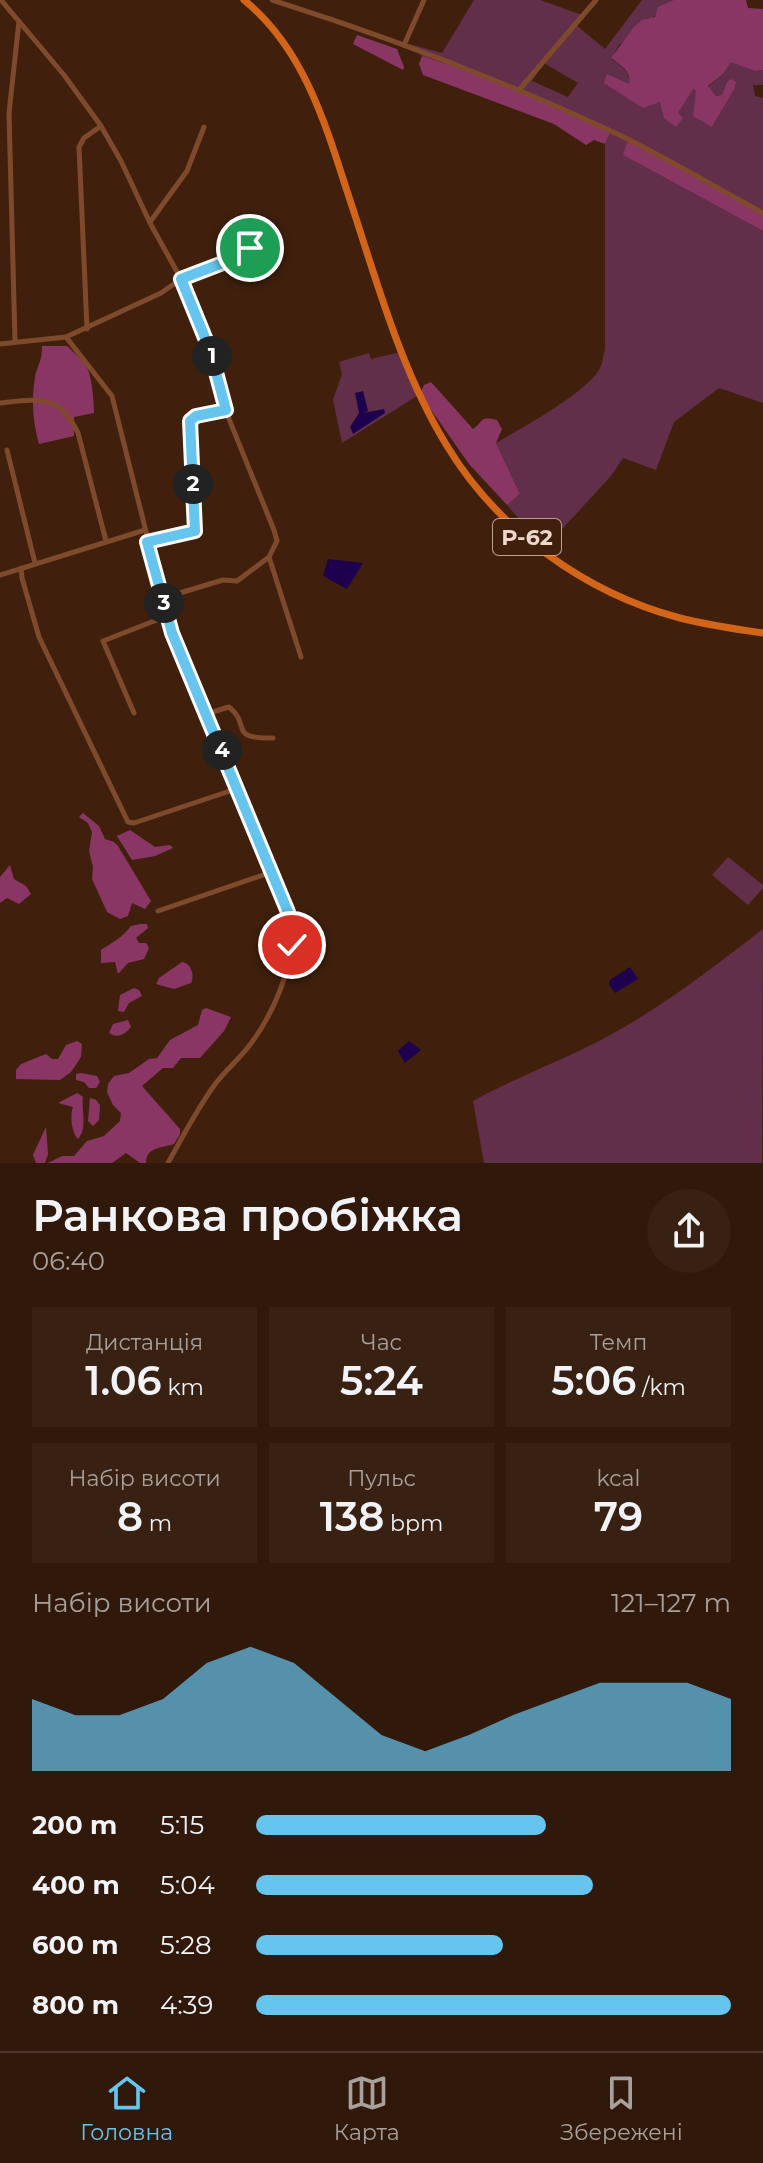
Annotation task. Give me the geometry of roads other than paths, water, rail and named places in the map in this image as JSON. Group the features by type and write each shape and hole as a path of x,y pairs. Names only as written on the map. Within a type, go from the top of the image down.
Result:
{"main road":[{"name":"Р-62","path":"244,0 263,16 288,48 320,110 401,351 447,447 474,484 537,547 595,585 678,617 763,633"}],"street":[{"path":"1,0 64,75 101,126 121,161 181,279 210,350 226,410 277,541 269,557 237,581 223,580 163,598"},
{"path":"272,0 453,61 616,133 763,213"},
{"path":"404,45 424,0"},
{"path":"519,90 596,0"},
{"path":"15,341 9,113 19,21"},
{"path":"87,329 79,147 84,138 101,126"},
{"path":"150,223 187,171 204,127"},
{"path":"0,344 66,337 87,329 161,293 181,279 192,277 275,239"},
{"path":"66,337 112,396 167,616 239,788 288,912 292,930 291,951 267,1018 253,1041 215,1084 168,1163"},
{"path":"0,403 44,400 56,403 70,416 78,433 106,541"},
{"path":"147,542 195,531 190,421 196,416 226,410"},
{"path":"7,450 35,563"},
{"path":"0,575 145,530"},
{"path":"269,557 301,657"},
{"path":"21,568 39,637 128,822 134,823 239,788"},
{"path":"134,713 103,641 167,616"},
{"path":"206,714 229,707 235,712 242,732 251,738 273,738"},
{"path":"158,911 272,872"}]}
